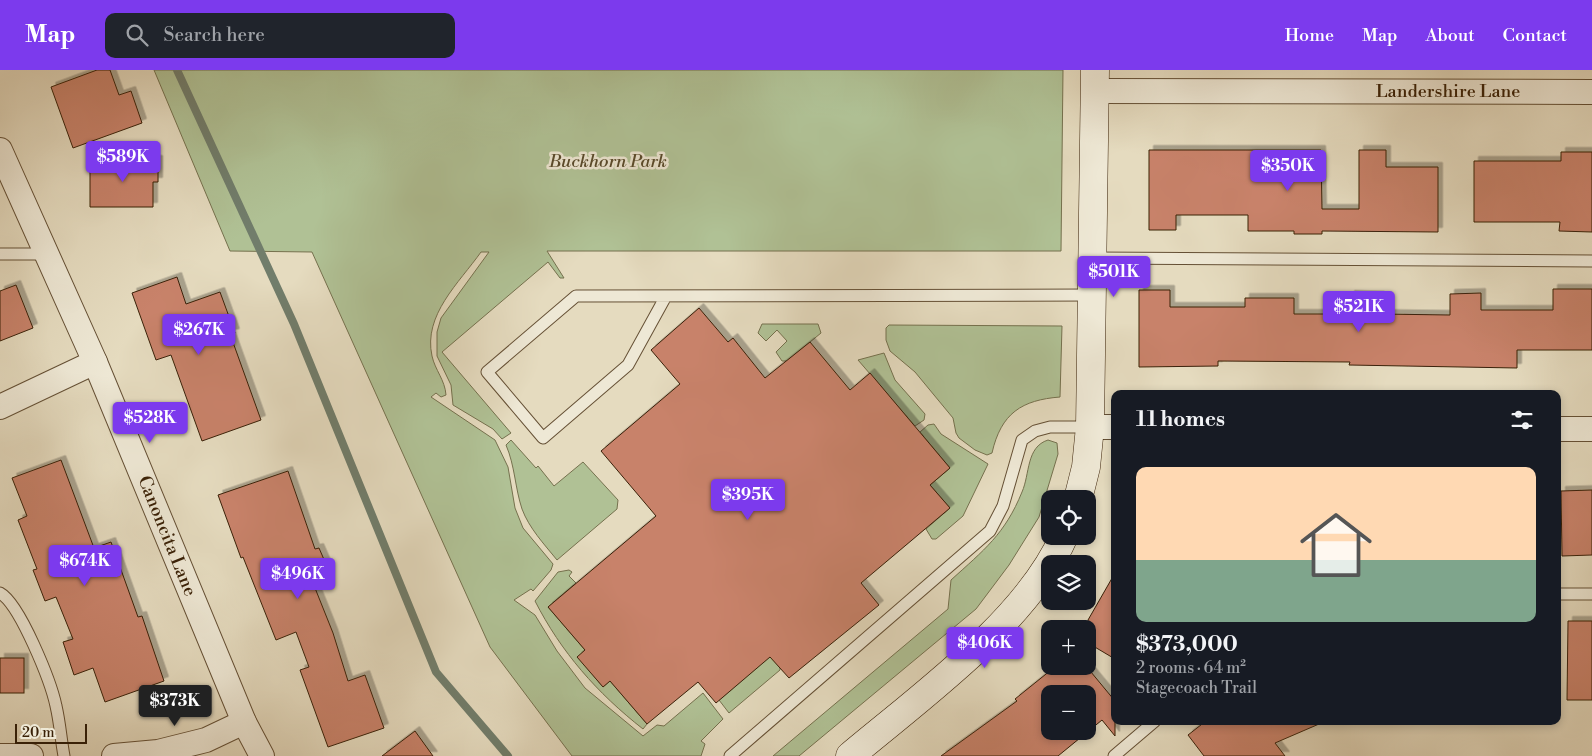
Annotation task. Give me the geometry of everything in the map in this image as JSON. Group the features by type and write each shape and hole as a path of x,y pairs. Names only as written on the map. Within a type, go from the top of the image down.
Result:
{"street":[{"name":"Landershire Lane","path":"1095,80 1592,92"},
{"path":"1080,490 1086,467 1102,427 1092,295 1095,80"},
{"name":"Canoncita Lane","path":"0,150 96,362 244,722 262,756"},
{"path":"0,407 96,362"},
{"path":"1561,429 1592,429"},
{"path":"850,756 977,648 1011,615 1040,578 1059,545"},
{"path":"114,756 158,752 196,742 244,722"},
{"path":"0,756 30,756"}],"lane":[{"path":"0,254 47,254"},
{"path":"1092,258 1592,261"},
{"path":"666,296 628,365 543,438 487,372 576,296 1092,295"},
{"path":"730,756 990,531 1003,506 1022,440 1035,431 1050,427 1102,427"},
{"path":"0,594 21,617 45,676 56,705 64,756"},
{"path":"1561,594 1592,594"},
{"path":"1114,756 1151,725"}],"green space":[{"name":"Buckhorn Park","path":"154,70 1063,70 1061,251 547,251 564,278 560,278 548,262 442,352 511,433 502,439 493,429 453,405 451,385 437,356 437,332 441,318 489,252 481,252 445,300 433,327 431,341 432,356 446,395 441,397 436,393 431,397 495,440 508,467 515,508 523,528 553,564 551,570 533,591 531,589 514,600 535,615 557,651 585,688 643,736 657,725 664,726 703,693 723,719 701,741 705,744 701,756 572,756 490,647 312,252 230,251"},
{"path":"762,324 818,324 821,333 787,361 782,361 776,352 787,341 777,330 766,341 758,333"},
{"path":"889,325 1062,326 1060,397 1035,401 1024,405 1007,418 996,439 992,453 987,455 975,450 959,438 953,418 915,372 890,351 886,340 886,328"},
{"path":"884,353 895,380 925,414 924,420 915,426 858,360"},
{"path":"934,424 941,434 988,464 963,516 936,539 932,539 926,529 950,508 930,485 950,468 920,432 928,425"},
{"path":"511,440 536,468 538,466 554,486 583,462 618,500 617,509 557,560 533,529 522,509 506,445"},
{"path":"1048,440 1057,443 1058,454 1047,490 1041,490 1041,510 1039,517 1009,565 976,609 799,756 773,756 948,609 951,580 1001,530 1015,507 1025,485 1032,455 1041,444"},
{"path":"569,570 572,572 569,576 576,583 548,607 585,650 578,657 603,687 610,681 647,724 643,729 610,701 582,671 556,637 535,601 558,572"},
{"path":"771,654 780,666 780,670 729,713 719,700"}],"building":[{"path":"97,70 110,70 119,95 131,91 142,123 73,148 51,87"},
{"path":"1149,150 1321,150 1322,209 1359,209 1359,150 1386,150 1386,167 1438,167 1438,232 1322,231 1322,234 1294,234 1294,231 1248,231 1248,215 1176,215 1176,230 1149,230"},
{"path":"1561,152 1592,152 1592,232 1559,231 1560,222 1474,222 1474,161 1561,161"},
{"path":"90,160 158,160 158,182 153,182 153,207 90,207"},
{"path":"177,277 186,304 220,292 235,333 230,334 261,420 202,441 171,355 156,360 132,293"},
{"path":"16,285 33,328 0,341 0,291"},
{"path":"1553,289 1592,289 1592,350 1517,350 1517,368 1349,365 1350,362 1218,361 1218,366 1139,367 1139,290 1170,290 1170,307 1245,307 1245,298 1294,298 1294,314 1350,314 1350,295 1380,296 1380,314 1450,315 1450,294 1481,293 1481,310 1553,310"},
{"path":"699,308 728,342 733,338 765,378 810,342 850,390 870,373 950,468 930,485 950,508 861,583 879,605 789,678 770,657 716,703 698,682 647,724 610,681 603,687 577,657 585,650 548,607 656,516 601,451 680,384 651,350"},
{"path":"61,460 94,548 111,542 138,617 142,616 164,681 105,702 93,668 74,675 63,642 73,639 56,597 45,601 33,570 37,569 18,520 27,516 12,478"},
{"path":"288,471 315,549 319,548 329,571 311,578 333,633 348,681 365,675 384,728 328,747 300,670 309,667 296,632 276,640 243,557 241,558 218,495"},
{"path":"1592,490 1592,555 1562,556 1561,491"},
{"path":"1111,580 1111,657 1096,648 1096,620 1088,620 1094,610 1096,610 1096,606"},
{"path":"1568,621 1592,621 1592,700 1567,700"},
{"path":"0,658 24,658 24,693 0,693"},
{"path":"1045,675 1093,675 1111,696 1111,725 1115,725 1115,736 1102,720 1096,725 1096,685 1041,685 1041,740 1078,740 1058,756 941,756 1017,701 1015,699"},
{"path":"1201,725 1317,725 1275,743 1285,756 1204,756 1188,735"},
{"path":"415,731 433,756 382,756"}],"waterway":[{"path":"177,70 294,324 436,672 508,756"}]}
